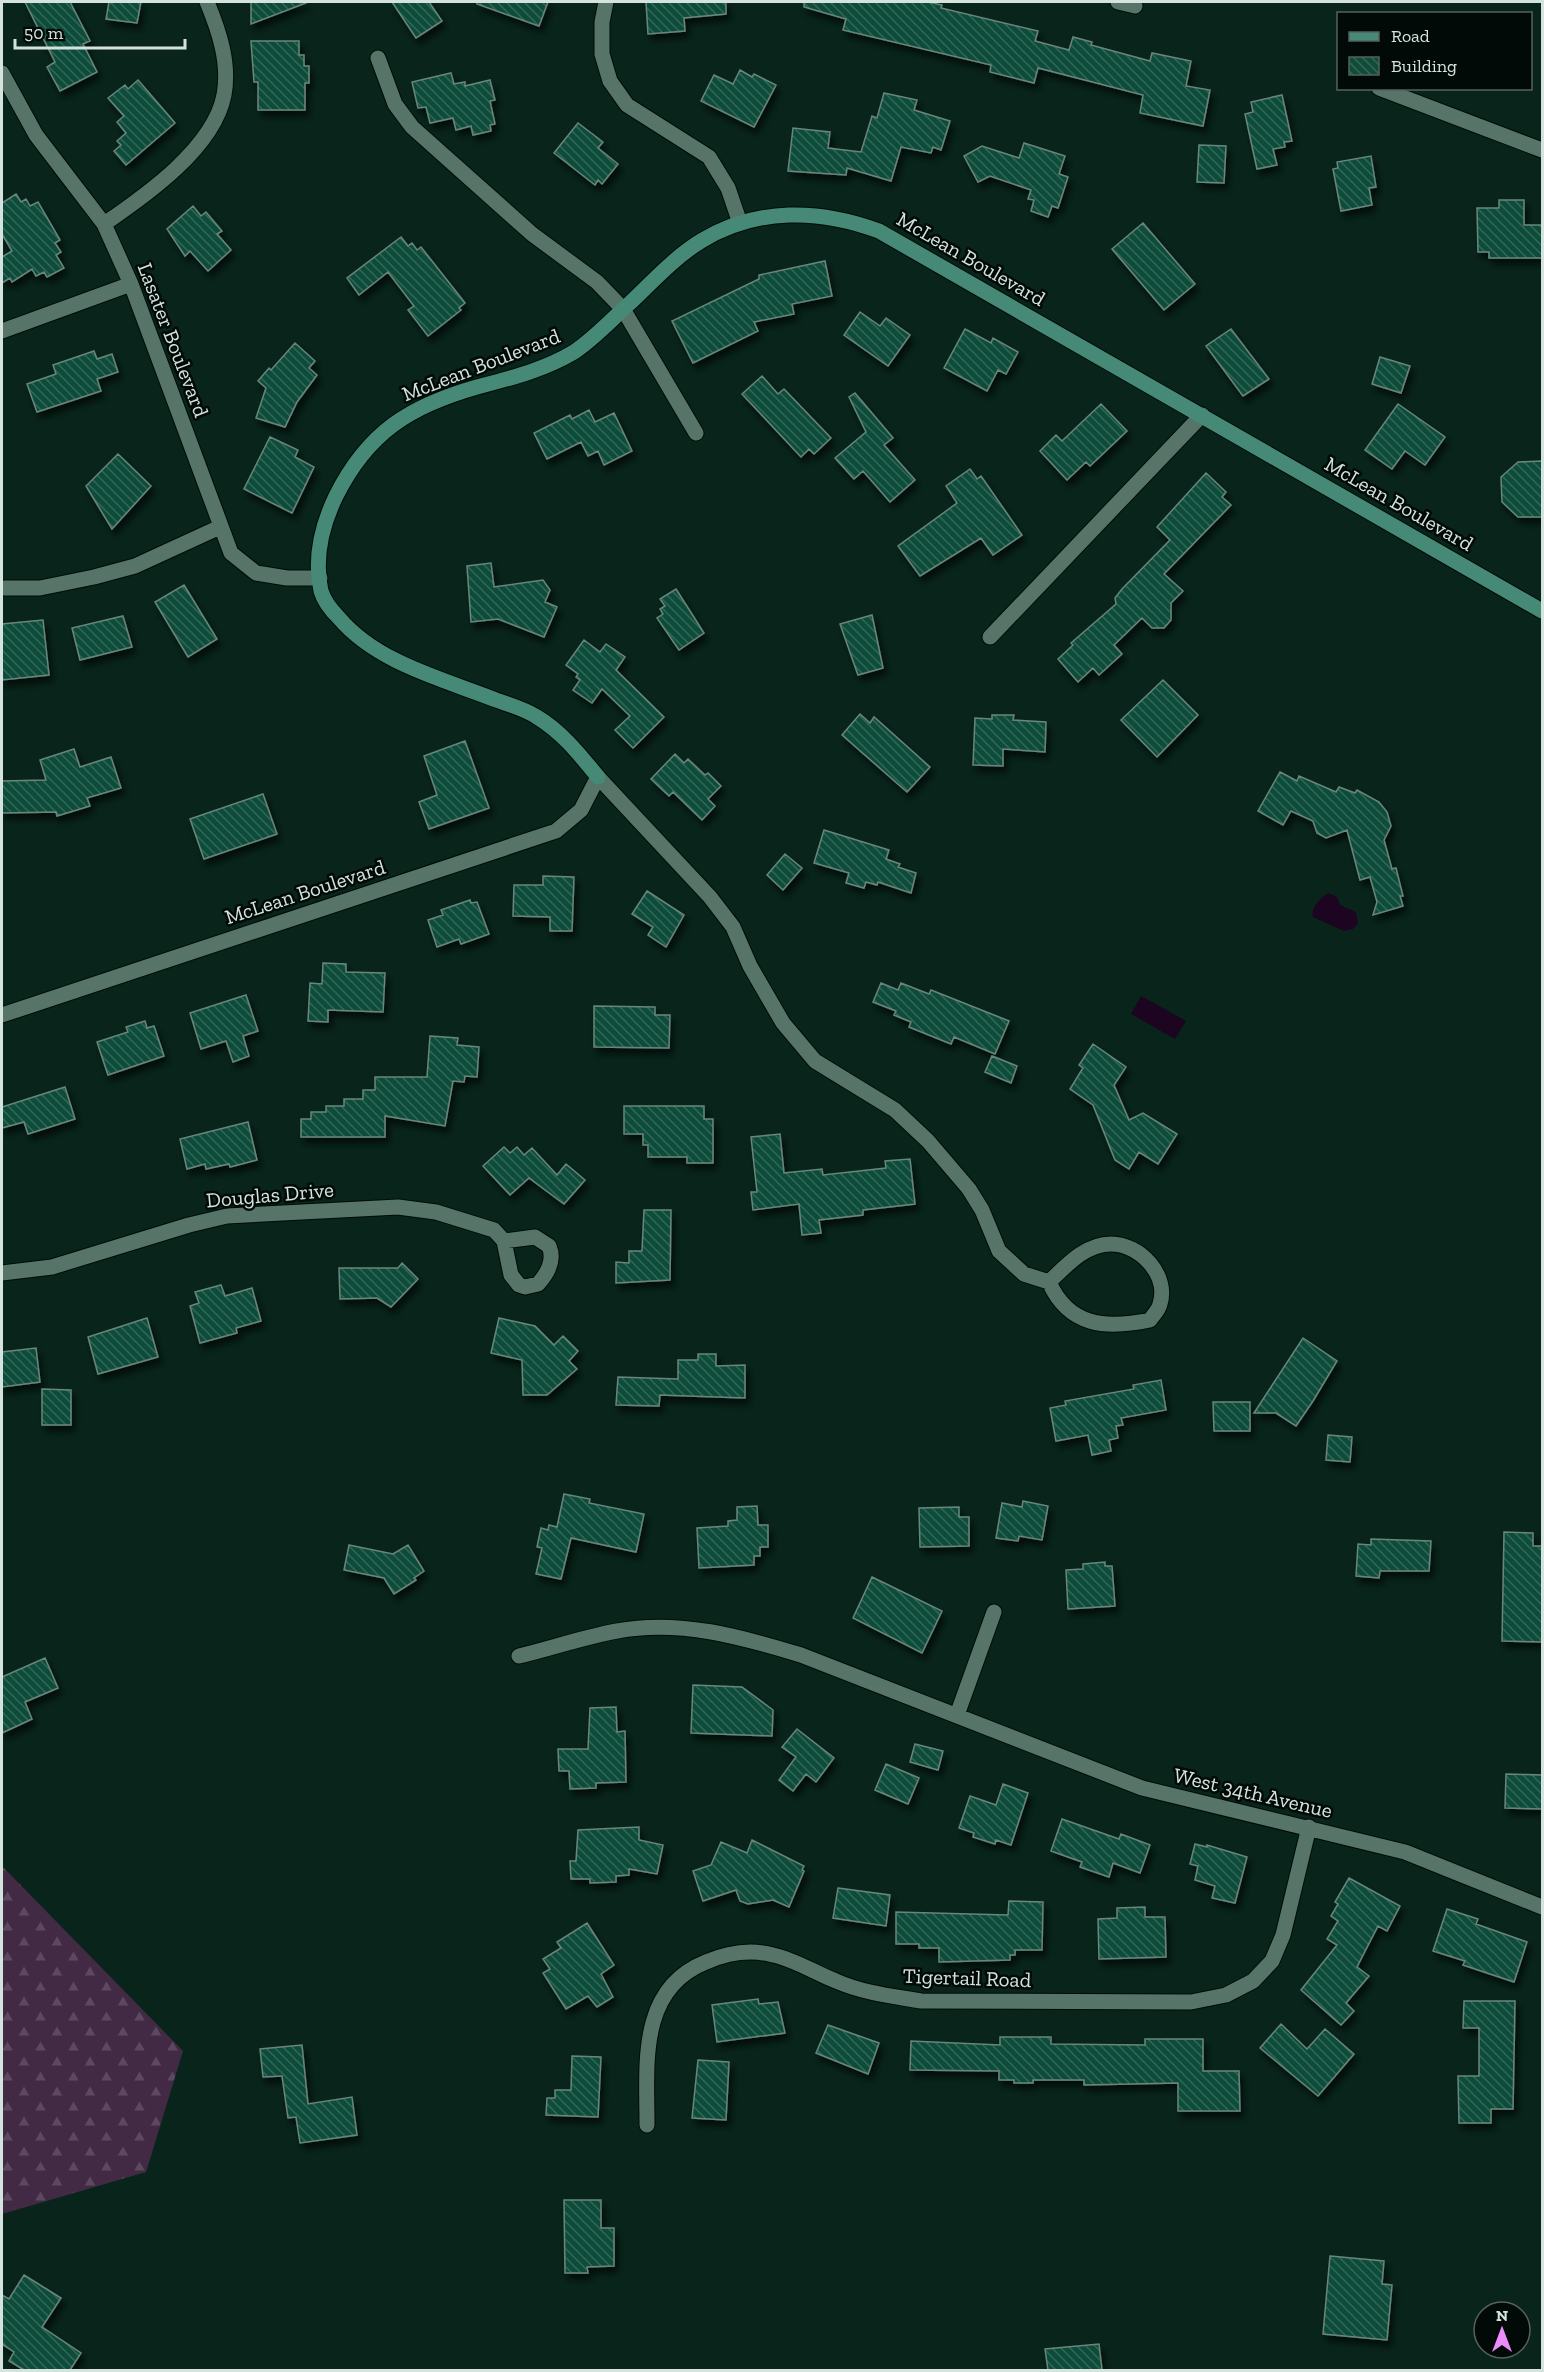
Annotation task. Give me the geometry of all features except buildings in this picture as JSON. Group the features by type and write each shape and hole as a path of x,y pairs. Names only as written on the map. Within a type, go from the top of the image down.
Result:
{"street":[{"path":"104,224 178,166 200,144 215,119 224,96 224,63 220,35 207,2"},
{"path":"606,2 602,21 602,54 610,81 627,105 709,157 728,188 740,223"},
{"path":"1118,2 1135,6"},
{"path":"378,58 395,104 412,127 532,234 591,277 623,309 696,433"},
{"name":"Lasater Boulevard","path":"2,73 36,135 104,224 131,284 231,553 256,573 287,578 320,578"},
{"path":"1384,90 1542,150"},
{"name":"McLean Boulevard","path":"1049,1282 1024,1274 999,1251 982,1210 969,1189 928,1141 895,1110 815,1060 783,1023 750,966 733,927 710,897 559,732 535,716 393,659 356,638 326,602 321,593 320,578 321,533 331,506 357,462 395,422 439,399 528,374 549,365 588,341 700,242 740,223 782,215 826,216 851,221 879,231 1542,611"},
{"path":"2,331 131,284"},
{"path":"990,637 1202,415"},
{"path":"2,588 40,588 135,566 220,527"},
{"name":"McLean Boulevard","path":"2,1015 556,831 580,810 598,777"},
{"name":"Douglas Drive","path":"2,1273 52,1267 226,1216 398,1207 436,1212 470,1220 494,1230 504,1241"},
{"path":"1110,1244 1131,1247 1150,1262 1161,1284 1160,1305 1150,1320 1125,1325 1102,1325 1071,1313 1057,1302 1049,1282 1079,1254 1110,1244"},
{"path":"957,1714 994,1612"},
{"name":"West 34th Avenue","path":"519,1656 618,1630 662,1628 705,1630 748,1638 801,1655 957,1714 1142,1788 1405,1852 1542,1906"},
{"name":"Tigertail Road","path":"647,2125 647,2051 650,2027 659,2003 676,1981 695,1966 717,1958 746,1952 772,1954 848,1985 877,1994 921,2001 1191,2002 1226,1995 1253,1980 1272,1961 1283,1935 1309,1827"}],"green space":[{"path":"2,1866 183,2051 146,2172 2,2214"}],"shaded area":[{"path":"1329,893 1337,897 1340,905 1356,912 1358,923 1353,929 1344,931 1313,917 1315,906"},
{"path":"1141,996 1186,1021 1175,1039 1131,1014"}]}
